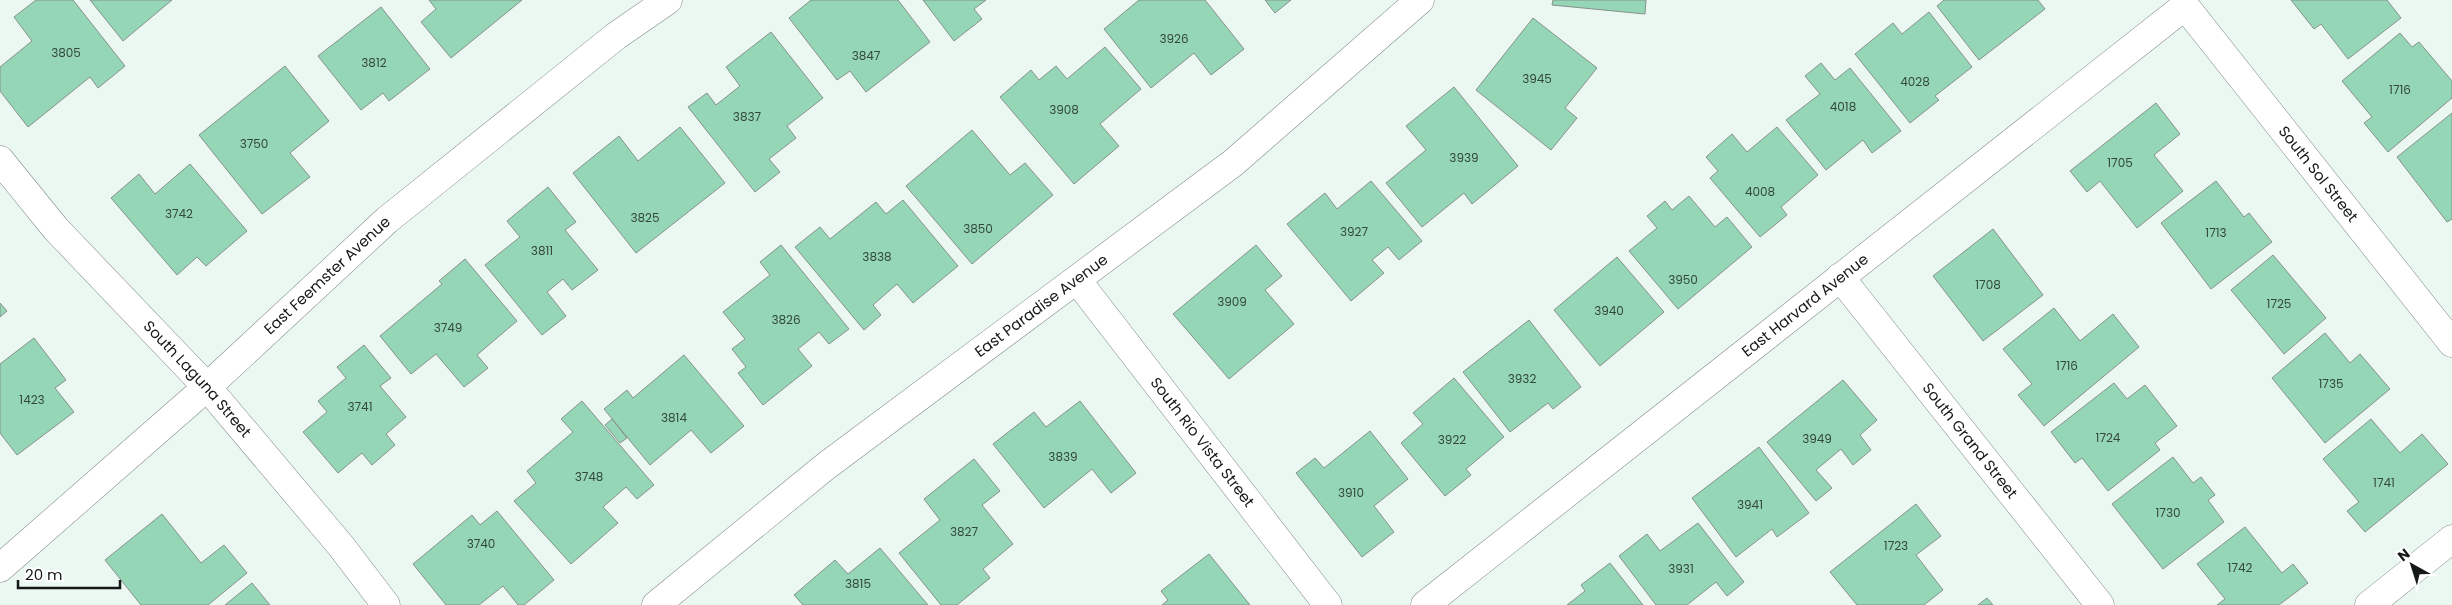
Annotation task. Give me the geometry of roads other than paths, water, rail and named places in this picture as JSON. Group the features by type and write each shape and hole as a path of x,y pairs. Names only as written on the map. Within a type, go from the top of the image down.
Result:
{"street":[{"name":"East Feemster Avenue","path":"0,568 207,387 387,220 616,36 668,0"},
{"name":"East Paradise Avenue","path":"656,605 826,466 1233,163 1420,0"},
{"name":"East Harvard Avenue","path":"1425,605 1840,276 2185,6"},
{"name":"South Sol Street","path":"2185,6 2452,343"},
{"name":"South Laguna Street","path":"0,160 56,229 207,387 341,546 386,605"},
{"name":"South Grand Street","path":"1840,276 2100,605"},
{"name":"South Rio Vista Street","path":"1077,280 1328,605"},
{"path":"2369,605 2452,539"}]}
